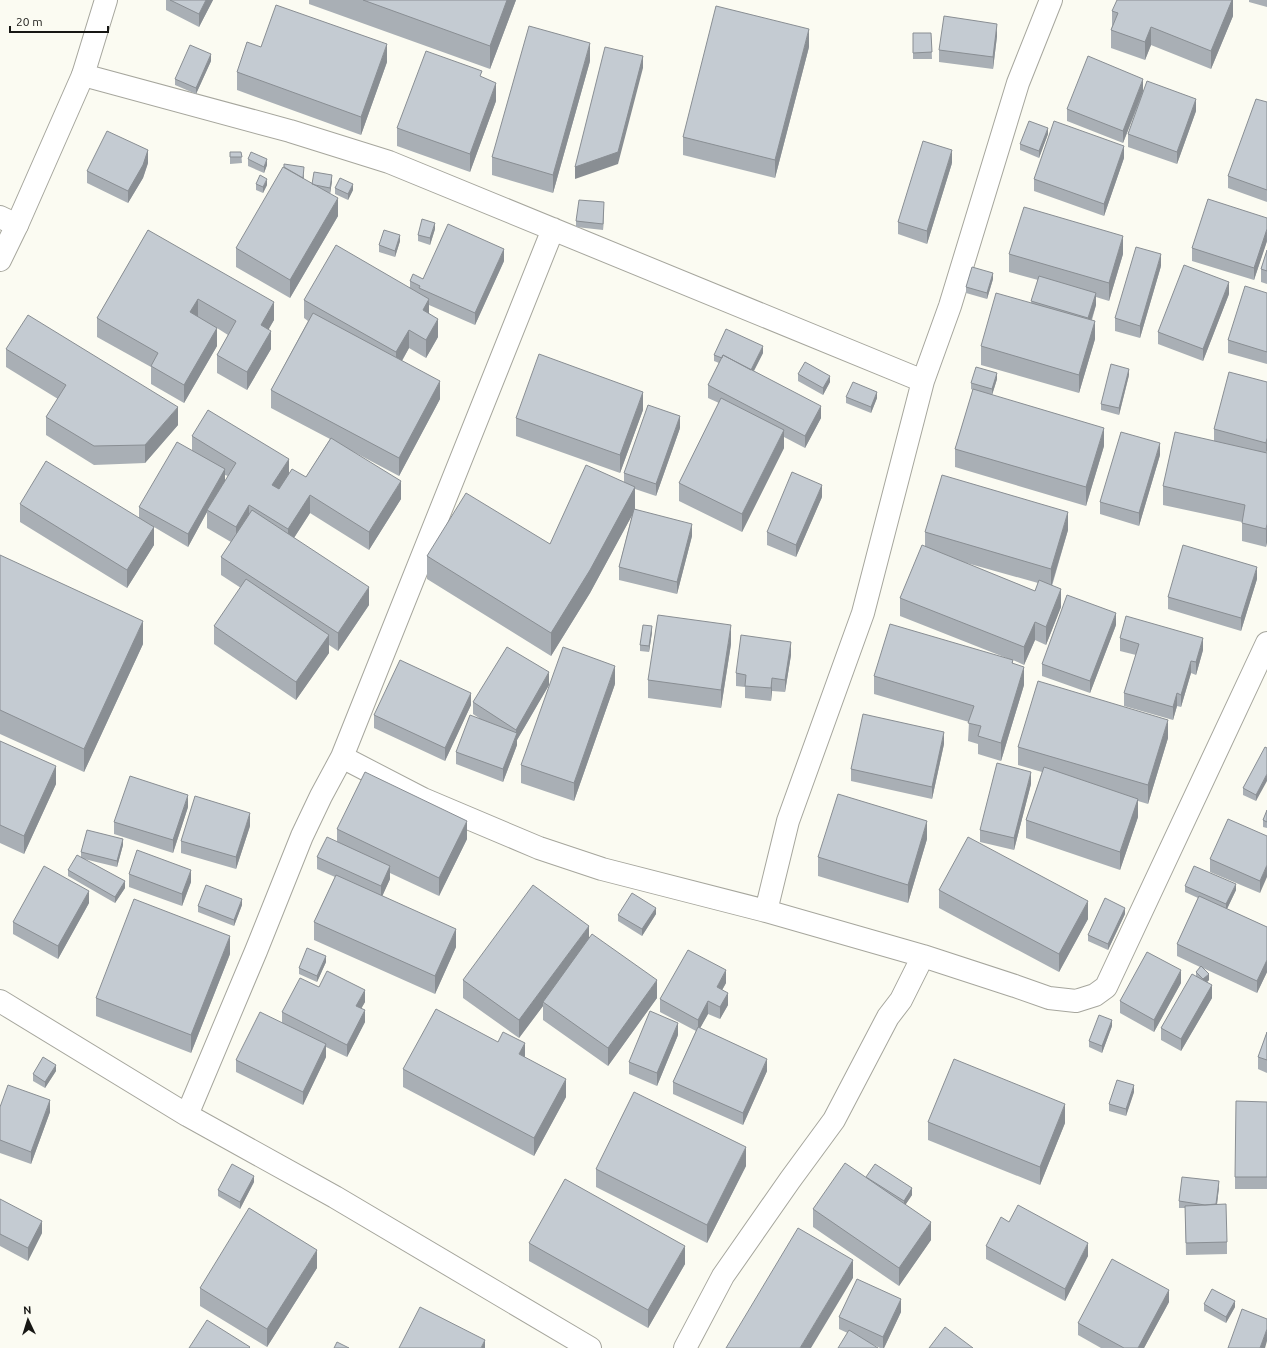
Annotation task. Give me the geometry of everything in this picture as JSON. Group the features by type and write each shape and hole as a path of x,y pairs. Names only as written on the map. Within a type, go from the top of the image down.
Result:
{"street":[{"path":"0,260 9,221 83,75 106,0"},
{"path":"766,911 788,821 863,613 923,381 950,306 1018,83 1051,0"},
{"path":"83,75 290,131 389,162 923,381"},
{"path":"187,1115 256,951 302,836 342,757 553,229"},
{"path":"342,757 423,799 539,848 602,870 766,911 923,956 1049,998 1076,1001 1095,995 1106,987 1267,643"},
{"path":"685,1348 724,1276 790,1180 834,1120 888,1018 901,1000 923,956"},
{"path":"0,1001 187,1115 335,1197 590,1348"}],"building":[{"path":"170,0 206,0 199,14"},
{"path":"363,0 507,0 490,46"},
{"path":"1117,0 1232,0 1211,51 1151,27 1145,42 1111,30 1118,13 1112,11"},
{"path":"276,5 387,44 361,117 237,72 247,42 261,47"},
{"path":"716,6 809,29 775,160 683,137"},
{"path":"944,16 997,24 993,57 939,50"},
{"path":"529,26 590,43 553,175 492,157"},
{"path":"913,33 931,33 932,52 913,53"},
{"path":"190,45 211,54 196,88 175,79"},
{"path":"605,47 643,56 618,152 575,167"},
{"path":"426,51 482,71 480,76 496,83 470,154 397,128"},
{"path":"1088,56 1143,79 1123,131 1067,109"},
{"path":"1147,81 1196,99 1177,152 1128,134"},
{"path":"1256,99 1267,102 1267,190 1228,176"},
{"path":"1029,121 1048,128 1039,151 1020,144"},
{"path":"1054,121 1124,146 1104,204 1034,179"},
{"path":"107,131 148,150 143,165 128,191 87,171"},
{"path":"923,141 952,150 927,231 898,222"},
{"path":"230,152 241,152 242,157 230,157"},
{"path":"251,152 267,159 264,167 248,159"},
{"path":"284,164 304,167 303,178 284,167"},
{"path":"283,167 338,198 290,280 236,248"},
{"path":"314,172 332,175 330,188 312,184"},
{"path":"260,175 267,179 263,187 256,184"},
{"path":"340,178 353,184 348,194 335,188"},
{"path":"1208,199 1267,218 1267,229 1254,268 1192,248"},
{"path":"579,200 604,202 603,224 576,221"},
{"path":"1024,207 1123,236 1109,283 1009,254"},
{"path":"422,219 435,223 430,238 418,235"},
{"path":"448,224 504,249 475,313 419,288 420,286 410,281 413,274 423,279"},
{"path":"148,230 274,302 261,325 271,331 247,372 217,355 236,321 198,299 190,312 217,328 184,385 151,366 158,353 97,318"},
{"path":"384,230 400,235 395,251 379,245"},
{"path":"336,245 429,299 423,310 438,319 426,340 409,330 396,352 304,300"},
{"path":"1136,247 1161,254 1140,326 1115,318"},
{"path":"1267,250 1267,271 1261,269"},
{"path":"1184,265 1229,282 1203,349 1158,332"},
{"path":"972,267 993,273 987,293 966,287"},
{"path":"1039,276 1096,293 1088,318 1031,301"},
{"path":"1245,286 1267,293 1267,352 1228,340"},
{"path":"996,293 1095,321 1079,375 981,346"},
{"path":"313,313 440,381 399,458 271,390"},
{"path":"28,315 178,407 145,445 94,446 46,417 66,385 6,349"},
{"path":"726,329 763,346 751,370 723,355 722,358 714,355"},
{"path":"539,354 643,392 620,455 516,418"},
{"path":"723,355 821,406 805,436 708,385"},
{"path":"805,362 830,376 823,388 798,374"},
{"path":"1111,364 1129,369 1119,408 1101,404"},
{"path":"976,367 997,373 992,389 971,383"},
{"path":"1229,372 1267,382 1266,443 1214,429"},
{"path":"853,382 877,392 871,407 846,397"},
{"path":"973,389 1104,428 1086,487 955,449"},
{"path":"721,398 784,430 742,514 679,483"},
{"path":"648,405 680,416 656,484 624,473"},
{"path":"208,410 289,459 272,485 279,489 292,469 306,477 331,438 401,481 369,532 310,495 288,529 249,505 236,527 207,510 236,463 192,436"},
{"path":"1121,432 1160,443 1139,513 1100,502"},
{"path":"1175,432 1267,453 1266,529 1242,523 1245,505 1163,486"},
{"path":"177,442 225,469 188,534 139,507"},
{"path":"46,461 154,527 127,570 20,504"},
{"path":"586,465 635,487 590,570 551,633 427,556 466,493 550,544"},
{"path":"792,472 822,485 796,545 767,532"},
{"path":"942,475 1068,512 1051,569 925,532"},
{"path":"634,509 692,524 677,582 619,567"},
{"path":"252,510 369,587 338,633 221,557"},
{"path":"922,545 1035,591 1039,580 1061,589 1046,627 1035,622 1024,647 900,598"},
{"path":"1183,545 1257,567 1241,618 1168,597"},
{"path":"0,555 143,621 84,749 0,710"},
{"path":"246,579 329,635 296,682 214,626"},
{"path":"1067,595 1116,613 1090,681 1042,664"},
{"path":"658,615 731,625 721,690 648,680"},
{"path":"1126,616 1203,638 1196,662 1191,661 1181,695 1177,693 1173,707 1124,693 1139,644 1120,638"},
{"path":"890,624 1013,660 1012,663 1024,667 1001,743 978,736 981,726 968,723 974,706 874,676"},
{"path":"643,625 652,626 649,646 640,645"},
{"path":"741,635 791,642 785,680 772,678 771,688 745,686 746,675 736,673"},
{"path":"507,647 549,672 516,730 473,702"},
{"path":"563,647 615,666 574,783 521,765"},
{"path":"400,660 471,693 445,748 374,715"},
{"path":"1038,681 1168,720 1148,785 1018,747"},
{"path":"863,714 944,732 932,787 851,769"},
{"path":"470,715 517,733 503,769 456,752"},
{"path":"0,741 56,766 24,836 0,825"},
{"path":"1265,747 1267,748 1267,774 1256,795 1243,788"},
{"path":"997,763 1031,772 1014,838 980,830"},
{"path":"1044,767 1138,799 1120,852 1026,820"},
{"path":"365,772 467,821 439,878 337,829"},
{"path":"130,776 188,795 173,840 114,822"},
{"path":"838,794 927,821 908,885 818,857"},
{"path":"195,796 250,813 236,857 181,841"},
{"path":"1267,810 1267,822 1263,820"},
{"path":"1228,819 1267,836 1267,865 1260,881 1210,859"},
{"path":"87,830 123,839 117,861 81,852"},
{"path":"327,837 390,866 381,886 317,857"},
{"path":"968,837 1088,901 1059,954 939,890"},
{"path":"137,850 191,870 182,894 129,874"},
{"path":"77,855 125,881 115,897 68,870"},
{"path":"44,866 89,891 58,946 13,922"},
{"path":"1194,866 1236,884 1226,904 1185,886"},
{"path":"336,875 456,929 435,976 314,922"},
{"path":"206,885 242,899 234,920 198,906"},
{"path":"533,885 589,926 519,1020 463,980"},
{"path":"632,893 656,908 642,929 618,915"},
{"path":"1199,896 1267,927 1267,960 1257,981 1177,944"},
{"path":"1105,898 1125,908 1108,944 1088,935"},
{"path":"134,899 230,936 191,1035 96,998"},
{"path":"592,934 657,980 608,1048 543,1002"},
{"path":"307,948 326,956 317,976 299,968"},
{"path":"688,950 726,970 717,987 728,993 720,1007 708,1001 698,1020 660,999"},
{"path":"1147,952 1181,970 1154,1020 1120,1001"},
{"path":"1201,966 1209,974 1203,979 1196,972"},
{"path":"327,971 365,990 356,1006 365,1010 347,1045 282,1012 300,978 319,987"},
{"path":"1192,974 1212,985 1181,1039 1161,1028"},
{"path":"436,1009 498,1042 503,1032 525,1043 519,1054 566,1079 534,1138 403,1069"},
{"path":"650,1011 678,1023 657,1073 629,1062"},
{"path":"260,1012 326,1044 303,1092 236,1060"},
{"path":"1099,1015 1112,1020 1102,1046 1089,1041"},
{"path":"698,1027 767,1059 743,1113 673,1082"},
{"path":"1267,1032 1267,1060 1258,1057"},
{"path":"43,1057 56,1065 45,1082 33,1074"},
{"path":"954,1059 1065,1104 1040,1167 928,1122"},
{"path":"1117,1080 1134,1085 1126,1109 1109,1104"},
{"path":"8,1085 50,1100 31,1152 0,1140 0,1107"},
{"path":"634,1092 746,1147 707,1225 596,1169"},
{"path":"1236,1101 1267,1102 1267,1177 1235,1177"},
{"path":"845,1163 931,1222 899,1268 813,1209"},
{"path":"232,1164 254,1176 240,1202 218,1190"},
{"path":"875,1164 912,1188 904,1201 866,1177"},
{"path":"1182,1177 1219,1181 1216,1204 1205,1205 1179,1201"},
{"path":"565,1179 685,1246 648,1310 529,1243"},
{"path":"0,1199 42,1221 28,1248 0,1234"},
{"path":"1226,1204 1227,1242 1186,1243 1185,1206"},
{"path":"1018,1205 1088,1243 1065,1289 986,1246 1001,1217 1009,1222"},
{"path":"249,1208 317,1250 267,1329 200,1288"},
{"path":"798,1228 853,1260 800,1348 726,1348"},
{"path":"1112,1259 1169,1290 1138,1348 1124,1348 1078,1323"},
{"path":"857,1279 901,1299 883,1337 839,1317"},
{"path":"1212,1289 1235,1301 1226,1317 1204,1304"},
{"path":"420,1307 485,1340 481,1348 399,1348"},
{"path":"1242,1309 1267,1319 1267,1329 1260,1348 1228,1348"},
{"path":"207,1320 250,1347 189,1348"},
{"path":"945,1327 973,1348 929,1348"},
{"path":"849,1330 878,1348 838,1348"},
{"path":"337,1342 349,1348 334,1348"}]}
